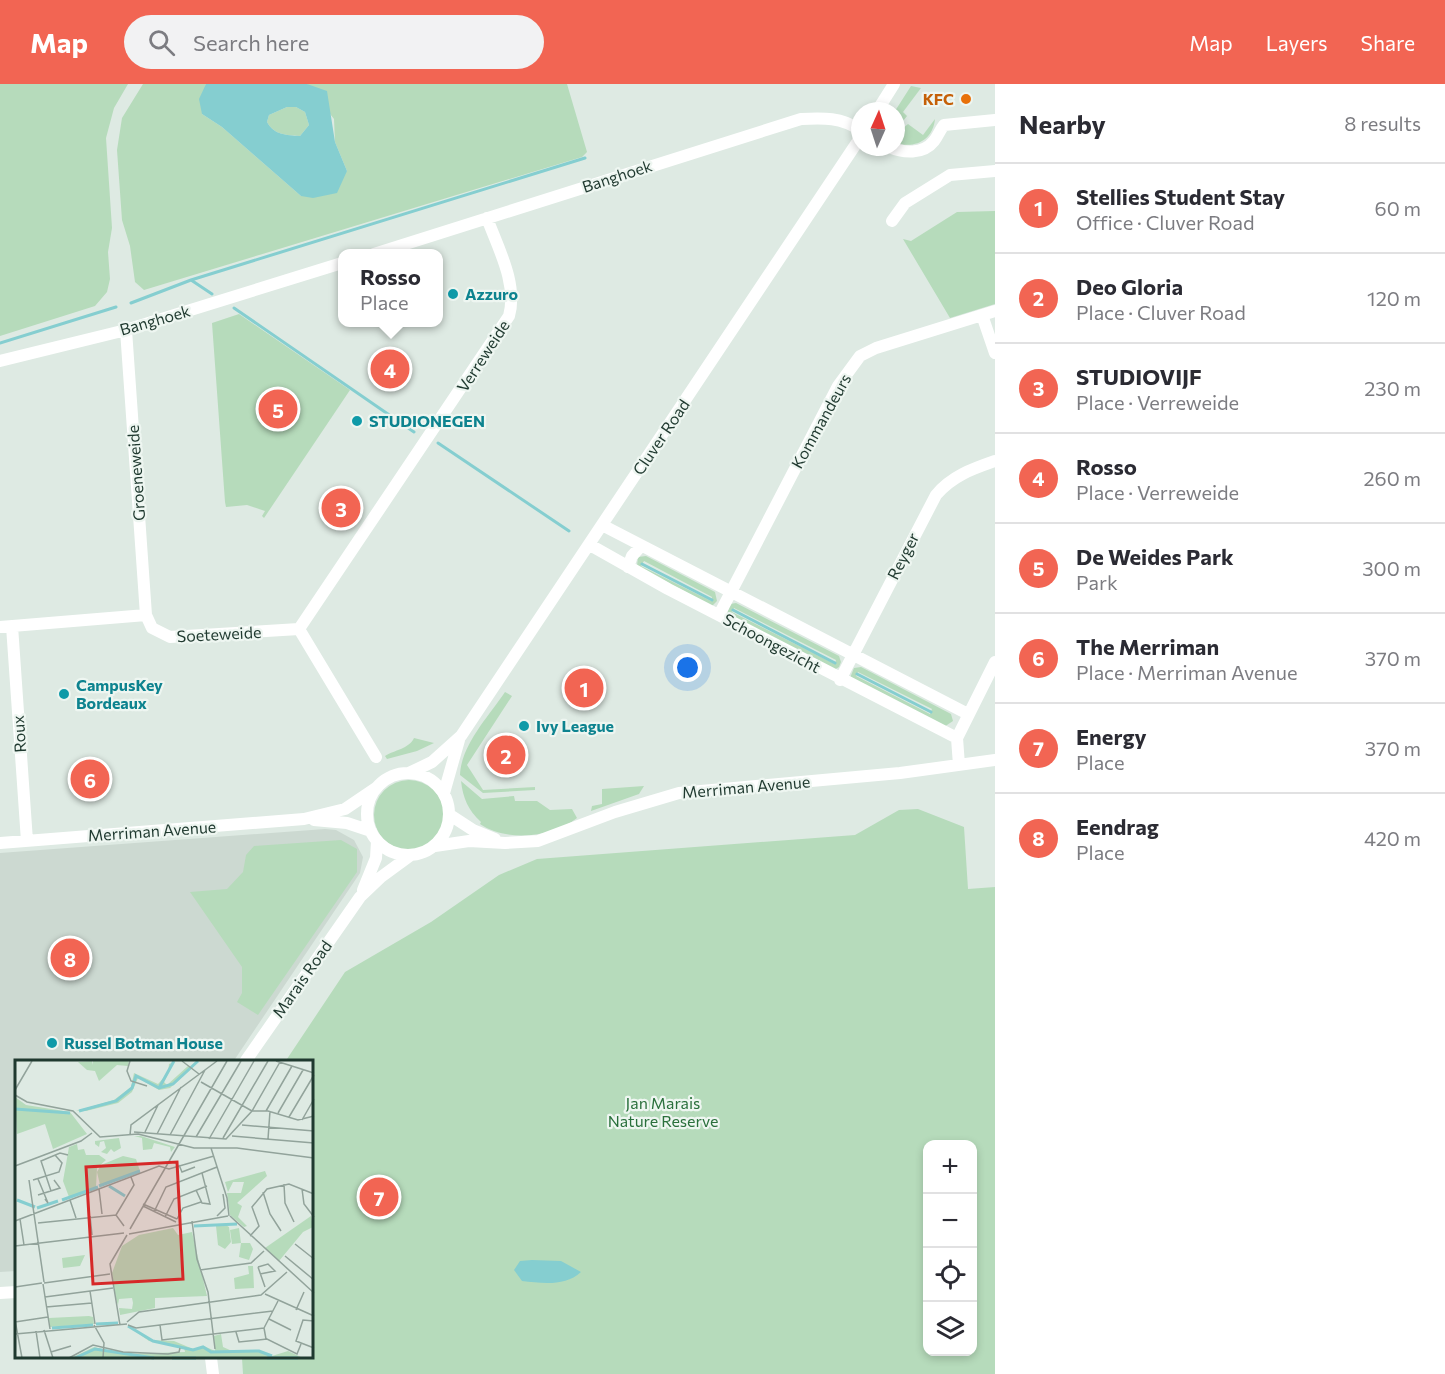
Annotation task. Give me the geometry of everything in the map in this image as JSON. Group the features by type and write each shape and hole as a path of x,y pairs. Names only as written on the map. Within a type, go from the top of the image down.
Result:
{"street":[{"path":"883,102 894,84"},
{"name":"Banghoek","path":"390,249 801,119 838,119 851,124"},
{"path":"905,152 921,150 934,141 944,124 995,120"},
{"name":"Cluver Road","path":"409,773 432,762 461,736 851,152"},
{"path":"892,221 904,203 950,175 995,171"},
{"name":"Verreweide","path":"299,629 509,316 512,299 511,285 487,218"},
{"name":"Banghoek","path":"0,361 126,330 338,265"},
{"name":"Kommandeurs","path":"719,615 838,386 860,357 876,348 995,311"},
{"path":"982,315 995,353"},
{"name":"Groeneweide","path":"126,330 146,615"},
{"name":"Reyger","path":"840,680 936,495 946,483 960,474 995,461"},
{"name":"Schoongezicht","path":"602,525 851,656 968,714"},
{"name":"Schoongezicht","path":"590,545 840,680 957,738"},
{"path":"628,567 640,546"},
{"path":"6,627 146,615"},
{"name":"Soeteweide","path":"146,615 152,628 170,637 299,629"},
{"name":"Roux","path":"6,627 27,841"},
{"path":"299,629 376,757"},
{"path":"959,765 957,738 995,662"},
{"name":"Cluver Road","path":"444,793 461,736"},
{"name":"Merriman Avenue","path":"435,846 469,841 526,843 551,837 615,812 679,792 900,773 995,760"},
{"path":"409,773 425,777 444,793 450,815 446,832 435,846 411,855 392,852 374,836 368,804 376,788 391,777 409,773"},
{"name":"Merriman Avenue","path":"0,843 304,819 345,809 376,788"},
{"name":"Merriman Avenue","path":"450,815 473,830 505,843"},
{"name":"Merriman Avenue","path":"304,819 347,823 374,836"},
{"name":"Marais Road","path":"246,1060 360,897 372,871 374,836"},
{"name":"Marais Road","path":"360,897 381,877 411,855"},
{"path":"0,1293 15,1292"},
{"path":"211,1359 213,1374"}],"shaded area":[{"path":"325,829 336,830 354,840 363,857 360,873 234,1060 15,1060 15,1271 0,1272 0,853"}],"green space":[{"path":"0,84 128,84 114,108 106,138 112,228 108,252 110,279 107,292 95,306 0,336"},
{"path":"143,84 206,84 202,114 222,127 301,196 347,171 335,142 334,119 307,84 567,84 587,152 582,157 144,290 135,282 130,246 122,220 117,150 122,118"},
{"path":"911,86 921,88 905,109 905,102 901,102"},
{"path":"287,107 296,107 305,112 309,125 300,136 277,132 267,122 269,115"},
{"path":"935,119 934,126 927,137 916,144 905,145 905,126 908,124 923,135"},
{"path":"995,211 995,304 950,318 903,239 911,241 957,212"},
{"path":"239,314 350,390 264,518 262,516 265,511 247,505 226,507 225,502 212,323"},
{"path":"646,556 715,592 717,601 712,606 637,566 638,557","holes":["644,561 712,597 711,601 641,566"]},
{"path":"736,603 839,656 841,662 839,667 834,670 727,614 730,604","holes":["734,608 836,660 835,664 732,612"]},
{"path":"861,667 951,714 953,721 944,727 850,678 854,668","holes":["858,672 932,709 930,714 856,676"]},
{"path":"505,692 512,696 467,765 483,790 535,787 535,790 483,793 460,775 462,764 470,742"},
{"path":"414,738 434,743 417,751 387,759 385,756 405,747"},
{"path":"416,780 429,786 438,795 442,801 444,815 442,829 434,840 423,848 402,850 384,840 376,829 374,808 384,790 395,782"},
{"path":"461,781 482,799 514,796 515,801 537,801 550,810 572,809 577,818 555,830 529,835 491,830 480,824 481,822 469,808"},
{"path":"644,786 639,794 591,811 592,806 602,804 602,789"},
{"name":"Jan Marais Nature Reserve","path":"918,809 964,827 968,889 995,887 995,1374 243,1374 242,1359 314,1359 314,1060 286,1060 345,972 431,922 499,875 537,859 855,835 899,810"},
{"path":"341,840 357,849 357,872 258,1015 237,1002 242,993 242,967 190,892 227,889 243,872 246,855 254,846"}],"water":[{"path":"206,84 307,84 327,91 335,142 347,171 337,193 313,198 301,196 222,127 202,114 199,99","holes":["287,107 296,107 305,112 309,125 300,136 277,132 267,122 269,115"]},
{"path":"520,1261 561,1261 581,1272 575,1277 560,1282 522,1281 514,1270"}],"waterway":[{"path":"131,303 191,280 585,158"},
{"path":"191,280 212,294"},
{"path":"0,343 116,307"},
{"path":"234,308 414,432"},
{"path":"438,443 569,531"},
{"path":"642,564 712,600"},
{"path":"733,610 835,663"},
{"path":"857,674 931,712"}],"place":[{"name":"KFC","path":"966,99"},
{"name":"Azzuro","path":"453,294"},
{"name":"Rosso","path":"390,369"},
{"name":"De Weides Park","path":"278,409"},
{"name":"STUDIONEGEN","path":"357,421"},
{"name":"STUDIOVIJF","path":"341,508"},
{"name":"Stellies Student Stay","path":"584,688"},
{"name":"CampusKey Bordeaux","path":"64,694"},
{"name":"Ivy League","path":"524,726"},
{"name":"Deo Gloria","path":"506,755"},
{"name":"The Merriman","path":"90,779"},
{"name":"Eendrag","path":"70,958"},
{"name":"Russel Botman House","path":"52,1043"},
{"name":"Energy","path":"379,1197"}]}
